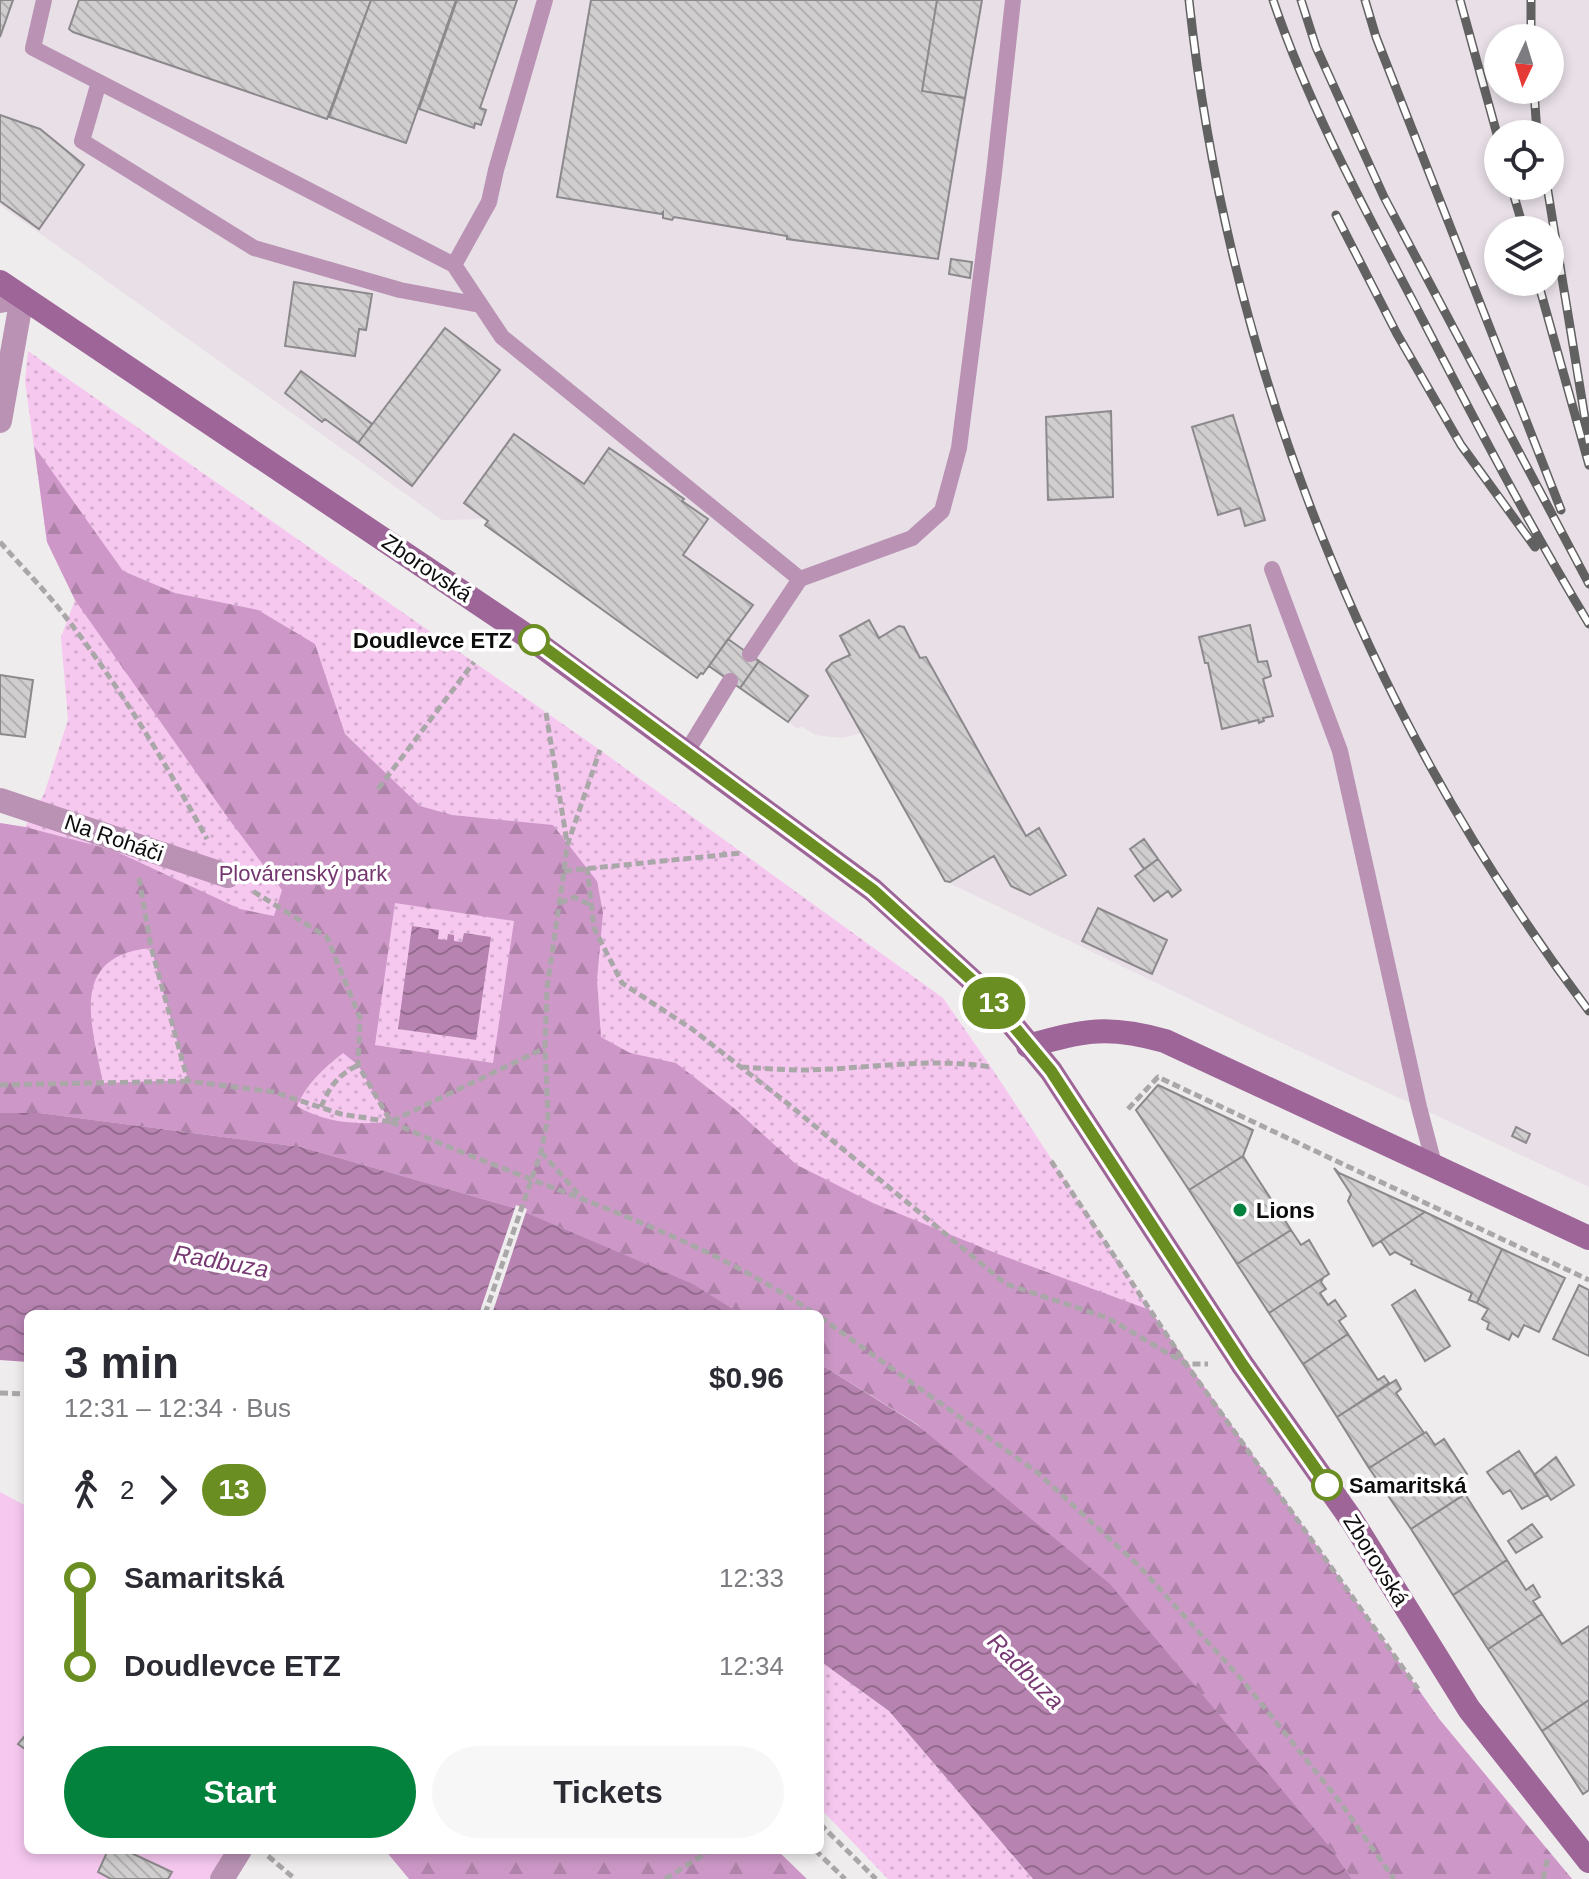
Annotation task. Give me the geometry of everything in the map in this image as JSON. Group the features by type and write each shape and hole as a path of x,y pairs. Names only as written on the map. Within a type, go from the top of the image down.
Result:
{"main road":[{"name":"Zborovská","path":"0,282 11,299 533,640 873,890 986,993 1051,1071 1242,1364 1351,1519 1469,1709 1589,1861"},
{"path":"1028,1046 1074,1033 1113,1030 1165,1041 1589,1238"}],"street":[{"path":"0,421 11,299"},
{"name":"Na Roháči","path":"0,800 228,876"},
{"path":"222,1879 238,1854"}],"lane":[{"path":"44,0 33,48 454,265 502,337 800,579"},
{"path":"454,265 489,202 545,0"},
{"path":"750,654 800,579 912,538 942,511 959,448 1013,0"},
{"path":"99,82 82,141 254,248 400,290 480,305"},
{"path":"1272,569 1340,751 1434,1164"},
{"path":"686,753 730,681"}],"path":[{"path":"0,542 61,610 122,696 173,775 228,876 327,937 360,1018 358,1065 391,1122"},
{"path":"378,789 474,662"},
{"path":"546,713 567,846"},
{"path":"486,1310 541,1152 548,1117 545,1048 547,988 567,846 600,750"},
{"path":"133,844 151,947 188,1081"},
{"path":"564,871 742,853"},
{"path":"587,867 594,928 622,983 692,1029 1006,1284 1108,1318 1186,1364 1242,1364"},
{"path":"559,903 574,897 592,905"},
{"path":"391,1122 545,1048"},
{"path":"740,1067 804,1070 959,1062 991,1067"},
{"path":"321,1107 330,1085 358,1065"},
{"path":"1128,1109 1158,1077 1589,1280"},
{"path":"0,1085 188,1081 274,1092 341,1114 391,1122 716,1256 808,1310"},
{"path":"541,1152 584,1200"},
{"path":"1051,1161 1186,1364 1422,1694"},
{"path":"824,1320 1038,1473 1139,1566 1244,1682 1340,1802 1394,1879"},
{"path":"0,1393 24,1394"},
{"path":"824,1828 876,1879"},
{"path":"1549,1851 1557,1860"},
{"path":"266,1854 295,1879"},
{"path":"665,1879 705,1854"},
{"path":"819,1854 845,1879"}],"shaded area":[{"path":"0,0 1589,0 1589,1187 945,881 862,733 842,738 815,735 801,726 798,729 709,666 697,678 485,525 486,519 442,520 0,205"}],"green space":[{"name":"Plovárenský park","path":"28,351 600,750 943,998 1186,1364 1440,1720 1572,1879 1352,1879 1333,1851 917,1424 824,1366 824,1310 734,1310 692,1284 518,1209 301,1147 40,1113 0,1113 0,823 25,827 44,794 68,720 61,637 75,600 47,542 25,381"},
{"name":"Plovárenský park","path":"34,446 123,571 175,593 258,610 315,644 345,734 420,806 452,815 553,825 597,881 603,913 597,980 601,1037 630,1053 676,1063 735,1109 797,1165 873,1203 998,1254 1150,1310 1440,1720 1572,1879 1352,1879 1333,1851 917,1424 824,1366 824,1310 734,1310 692,1284 518,1209 301,1147 40,1113 0,1113 0,823 113,850 240,909 274,916 282,890 75,600 47,542","holes":["395,903 514,921 493,1063 375,1045","151,948 188,1080 103,1083 91,1017 91,997 96,979 107,964 124,954","343,1053 358,1065 390,1122 342,1122 297,1106 311,1083"]},
{"path":"0,1492 24,1505 24,1854 224,1854 209,1879 0,1879"},
{"path":"824,1664 889,1711 1033,1879 888,1879 824,1812"},
{"path":"388,1854 781,1854 807,1879 409,1879"}],"water":[{"path":"412,926 439,930 438,939 447,940 448,934 454,935 454,941 462,942 464,933 491,937 476,1040 398,1029"},
{"name":"Radbuza","path":"0,1113 40,1113 301,1147 518,1209 693,1284 735,1310 24,1310 24,1362 0,1360"},
{"name":"Radbuza","path":"824,1366 916,1424 1110,1584 1333,1851 1352,1879 1033,1879 889,1711 824,1664"}],"pier":[{"path":"516,1205 527,1209 493,1310 480,1310"}],"building":[{"path":"0,0 13,0 0,37"},
{"path":"79,0 371,0 327,119 73,32 69,29"},
{"path":"371,0 456,0 406,143 329,117"},
{"path":"457,0 517,0 480,108 486,110 481,125 475,123 474,128 419,109"},
{"path":"591,0 937,0 922,91 965,98 938,259 787,239 787,236 674,217 672,220 663,218 663,212 557,197"},
{"path":"937,0 982,0 965,98 922,91"},
{"path":"0,115 40,129 84,165 39,229 0,201"},
{"path":"951,259 972,262 970,278 949,274"},
{"path":"294,282 372,294 366,330 359,329 355,356 285,346"},
{"path":"445,328 500,370 412,486 358,443"},
{"path":"301,371 372,424 358,443 325,419 322,422 285,393"},
{"path":"1111,411 1113,497 1048,500 1046,417"},
{"path":"1233,415 1265,520 1245,526 1240,508 1218,515 1192,427"},
{"path":"514,434 584,484 609,448 708,519 683,555 753,605 703,674 697,678 485,525 488,521 464,503"},
{"path":"869,620 879,638 899,626 904,627 920,658 926,657 1026,836 1039,828 1066,875 1030,895 1011,886 994,856 950,882 945,881 826,670 832,663 850,655 840,636"},
{"path":"1250,625 1258,662 1267,661 1271,676 1263,679 1273,716 1263,718 1264,721 1259,723 1258,720 1222,729 1208,663 1205,663 1199,637"},
{"path":"728,639 759,661 740,688 709,666"},
{"path":"759,661 808,696 788,722 740,688"},
{"path":"0,675 33,680 25,737 0,734"},
{"path":"1144,839 1158,859 1144,869 1130,849"},
{"path":"1158,859 1181,890 1172,897 1168,891 1154,901 1135,876"},
{"path":"1098,908 1167,940 1152,974 1082,941"},
{"path":"1158,1085 1253,1130 1243,1156 1189,1190 1136,1110"},
{"path":"1516,1127 1530,1134 1526,1143 1512,1136"},
{"name":"Lions","path":"1243,1156 1291,1230 1237,1264 1189,1190"},
{"path":"1334,1168 1425,1212 1373,1246 1348,1201 1351,1194"},
{"path":"1425,1212 1502,1249 1477,1303 1469,1300 1472,1293 1411,1264 1412,1261 1395,1252 1390,1255 1381,1241"},
{"path":"1291,1230 1301,1245 1309,1240 1329,1274 1269,1313 1237,1264"},
{"path":"1502,1249 1565,1278 1539,1332 1524,1325 1518,1337 1512,1333 1509,1340 1487,1329 1489,1323 1482,1319 1488,1309 1477,1303"},
{"path":"1323,1278 1321,1282 1326,1289 1320,1293 1328,1305 1335,1300 1346,1316 1339,1321 1348,1334 1303,1364 1269,1313"},
{"path":"1579,1285 1589,1290 1589,1356 1553,1339"},
{"path":"1415,1290 1450,1346 1425,1361 1392,1305"},
{"path":"1348,1334 1378,1380 1384,1376 1389,1383 1337,1417 1303,1364"},
{"path":"1396,1380 1401,1389 1396,1393 1424,1433 1369,1468 1337,1417"},
{"path":"1426,1432 1435,1445 1444,1439 1467,1474 1458,1480 1467,1493 1411,1529 1369,1468"},
{"path":"1519,1451 1548,1495 1522,1509 1510,1490 1503,1494 1487,1472"},
{"path":"1556,1457 1574,1485 1551,1500 1534,1475"},
{"path":"1465,1494 1507,1560 1453,1595 1411,1529"},
{"path":"1532,1524 1542,1537 1516,1553 1508,1541"},
{"path":"1507,1560 1526,1590 1533,1585 1540,1597 1533,1601 1542,1614 1488,1649 1453,1595"},
{"path":"1542,1614 1562,1644 1589,1626 1589,1700 1542,1731 1488,1649"},
{"path":"1589,1700 1589,1790 1583,1794 1542,1731"},
{"path":"106,1854 134,1854 172,1872 168,1879 111,1879 98,1872"}],"railway":[{"path":"1189,0 1208,136 1237,271 1274,403 1320,532 1375,658 1438,780 1510,898 1589,1011"},
{"path":"1273,0 1303,78 1356,192 1499,465 1589,624"},
{"path":"1301,0 1316,47 1384,197 1589,584"},
{"path":"1365,0 1376,37 1561,510"},
{"path":"1460,0 1493,120"},
{"path":"1531,0 1531,24"},
{"path":"1535,104 1536,120"},
{"path":"1515,200 1520,216"},
{"path":"1549,200 1589,443"},
{"path":"1336,215 1397,334 1461,445 1535,547"},
{"path":"1542,296 1589,465"}],"bus line":[{"name":"13","path":"534,640 873,890 986,993 1051,1071 1242,1364 1327,1485"}],"place":[{"name":"Doudlevce ETZ","path":"534,640"},
{"name":"Lions","path":"1240,1210"},
{"name":"Samaritská","path":"1327,1485"}]}
